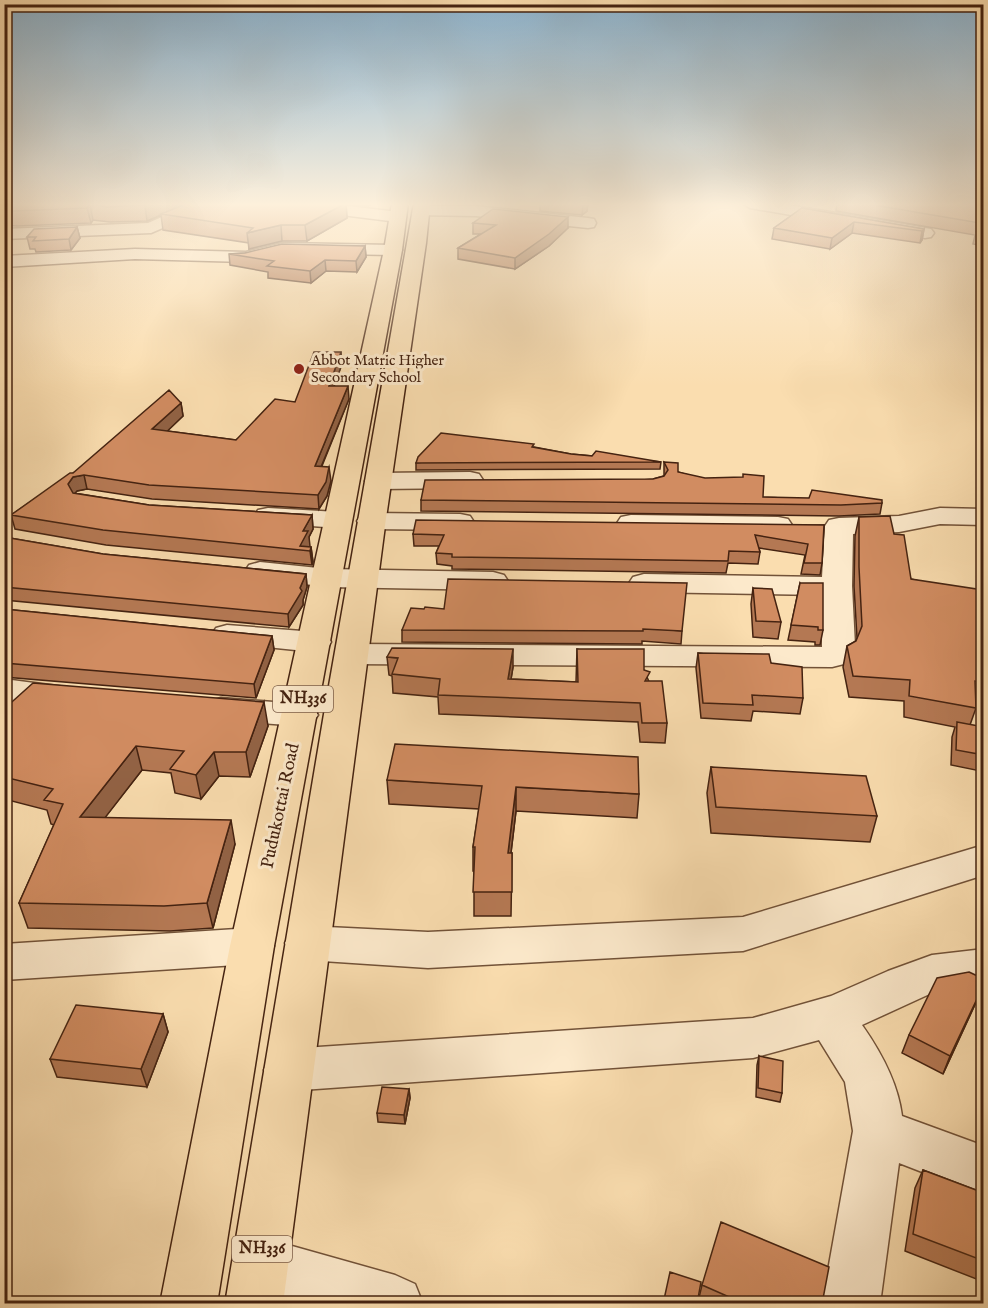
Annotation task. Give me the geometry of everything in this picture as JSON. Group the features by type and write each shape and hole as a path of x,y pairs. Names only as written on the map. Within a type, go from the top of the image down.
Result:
{"highway":[{"name":"Pudukottai Road","path":"257,1284 364,579 355,520 385,361 400,264"},
{"name":"Pudukottai Road","path":"188,1304 252,946 328,578 355,520 378,480 385,361 400,264"}],"street":[{"path":"378,480 497,480"},
{"path":"247,515 355,520 490,522"},
{"path":"609,523 820,526 899,524 940,516 984,517"},
{"path":"352,654 832,657 837,653 839,646 837,586 820,526"},
{"path":"236,569 328,578 518,581"},
{"path":"612,582 837,586"},
{"path":"193,631 315,642"},
{"path":"4,690 95,699"},
{"path":"185,706 300,715"},
{"path":"307,944 428,950 744,934 984,860"},
{"path":"4,962 252,946"},
{"path":"288,1070 753,1038 808,1025 921,975 960,967 984,967"},
{"path":"829,1017 867,1072 876,1102 878,1131 850,1304"},
{"path":"878,1131 984,1171"},
{"path":"257,1284 395,1304"}],"building":[{"path":"270,264 319,264 310,271 267,266"},
{"path":"314,352 341,352 329,386 348,386 315,466 329,467 326,482 318,495 149,485 84,475 73,477 68,484 73,493 149,505 312,515 303,531 308,531 300,546 311,547 310,551 103,530 11,515 73,473 169,390 181,403 152,429 236,440 275,399 295,402"},
{"path":"441,433 534,444 532,447 571,454 592,456 596,451 661,462 416,463 418,457"},
{"path":"664,462 678,463 678,472 705,478 743,477 743,474 764,476 763,497 809,498 812,490 882,500 882,503 841,505 421,500 425,480 653,479 664,476 668,470"},
{"path":"890,516 894,534 904,535 911,579 983,590 984,682 975,681 976,708 909,696 910,680 853,676 847,646 856,641 862,626 859,517"},
{"path":"416,520 824,525 822,563 804,563 808,544 755,535 760,552 729,551 728,561 452,557 452,554 436,553 444,535 413,534"},
{"path":"4,537 103,554 306,574 300,588 302,591 288,614 4,587"},
{"path":"448,579 687,583 682,631 643,629 643,631 402,630 411,608 444,609"},
{"path":"800,583 823,583 823,630 818,630 818,627 791,625"},
{"path":"753,588 772,589 781,622 756,621"},
{"path":"4,609 272,636 254,684 4,663"},
{"path":"392,648 513,649 508,679 578,682 577,649 644,649 644,670 650,672 645,681 662,681 667,723 642,723 640,703 438,695 440,679 392,674 398,658 387,657"},
{"path":"698,653 769,654 771,663 802,667 803,698 752,695 753,705 703,703"},
{"path":"33,683 264,702 246,752 214,752 196,775 170,769 184,751 136,746 80,817 231,820 207,903 164,906 19,903 63,804 44,800 53,789 4,777 4,709"},
{"path":"957,722 984,727 984,755 956,750"},
{"path":"395,744 638,757 639,794 516,787 508,853 512,853 512,892 473,892 475,847 473,847 482,786 387,780"},
{"path":"711,767 866,776 877,816 716,807"},
{"path":"969,972 984,979 984,984 950,1056 909,1035 937,978"},
{"path":"76,1005 163,1014 141,1069 50,1059"},
{"path":"759,1056 783,1061 782,1093 758,1088"},
{"path":"382,1087 409,1089 404,1115 377,1113"},
{"path":"923,1170 984,1193 984,1261 913,1234"},
{"path":"721,1222 829,1267 822,1304 745,1304 702,1285"},
{"path":"670,1272 701,1282 697,1304 663,1304"}],"place":[{"name":"Abbot Matric Higher Secondary School","path":"299,369"}]}
